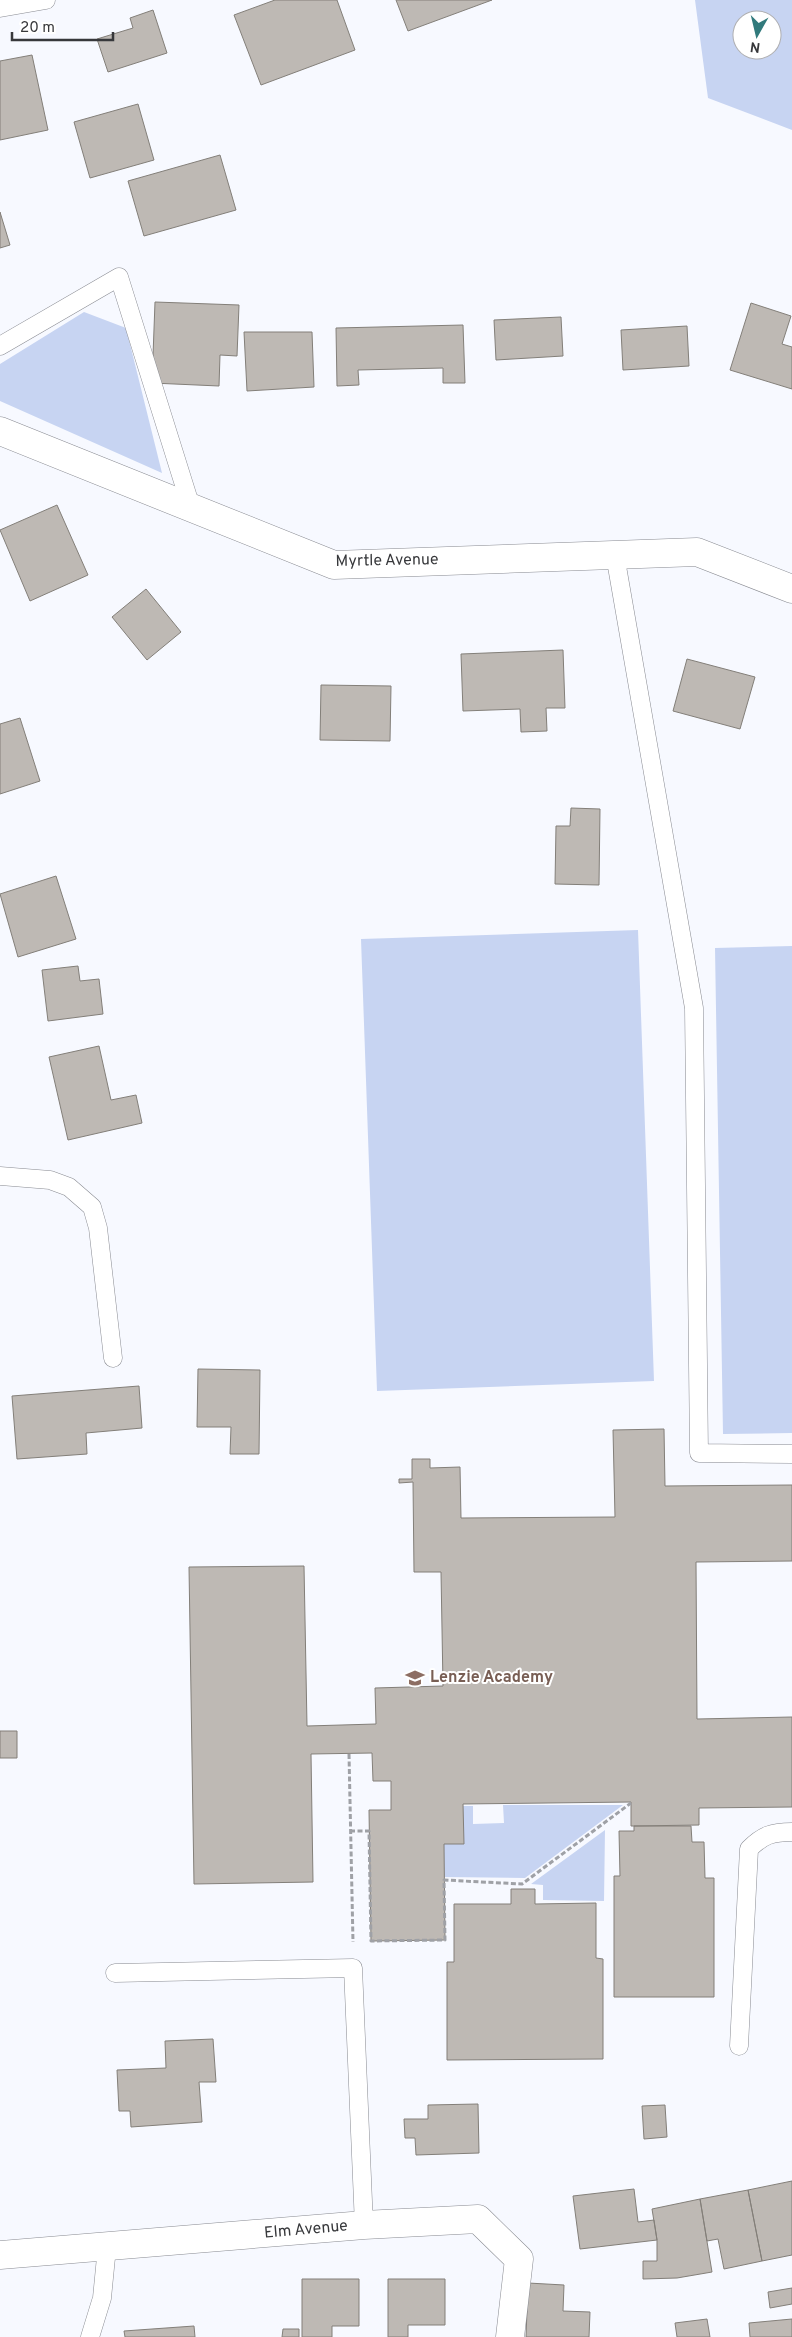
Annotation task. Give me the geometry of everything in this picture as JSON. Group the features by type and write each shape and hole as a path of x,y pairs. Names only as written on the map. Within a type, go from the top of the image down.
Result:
{"street":[{"name":"Myrtle Avenue","path":"0,431 334,565 697,552 792,589"},
{"name":"Elm Avenue","path":"0,2255 364,2225 478,2219 519,2259 510,2337"}],"lane":[{"path":"0,8 46,0"},
{"path":"0,346 119,277 192,507"},
{"path":"615,555 694,1008 698,1453 792,1454"},
{"path":"0,1176 50,1180 69,1187 92,1207 98,1228 113,1358"},
{"path":"739,2046 749,1849 760,1838 778,1832 792,1832"},
{"path":"115,1973 353,1968 364,2225"},
{"path":"90,2337 102,2298 107,2247"}],"path":[{"path":"349,1754 353,1968"},
{"path":"350,1831 369,1831 371,1941 445,1940 444,1880 522,1887 631,1803"}],"shaded area":[{"path":"695,0 792,0 792,130 708,98"},
{"path":"84,312 126,328 162,473 0,401 0,364"},
{"path":"638,930 654,1381 377,1391 361,939"},
{"path":"792,946 792,1433 723,1434 715,948"},
{"path":"503,1805 623,1805 525,1878 444,1877 444,1844 463,1844 463,1806 473,1806 473,1824 504,1823"},
{"path":"605,1830 604,1901 543,1900 543,1885 531,1884"}],"building":[{"path":"275,0 337,0 355,50 261,85 234,15"},
{"path":"396,0 492,0 408,31"},
{"path":"153,10 167,53 108,72 97,39 133,28 130,18"},
{"path":"32,55 48,130 0,140 0,61"},
{"path":"138,104 154,160 90,178 74,122"},
{"path":"220,155 236,210 144,236 128,181"},
{"path":"0,212 10,245 0,248"},
{"path":"155,302 239,305 237,356 220,355 219,386 152,383"},
{"path":"751,303 791,316 782,344 792,347 792,389 730,370"},
{"path":"561,317 563,356 496,360 494,320"},
{"path":"463,325 465,383 443,383 443,368 358,370 359,385 337,386 336,328"},
{"path":"687,326 689,366 623,370 621,330"},
{"path":"244,332 312,332 314,387 247,391"},
{"path":"57,505 88,575 30,601 0,530"},
{"path":"146,589 181,632 147,660 112,617"},
{"path":"563,650 565,708 546,708 547,731 521,732 520,709 463,711 461,654"},
{"path":"687,659 755,677 740,729 673,711"},
{"path":"321,685 391,686 390,741 320,740"},
{"path":"20,718 40,781 0,794 0,724"},
{"path":"571,808 600,809 599,885 555,884 556,826 570,826"},
{"path":"56,876 76,939 18,957 0,894"},
{"path":"78,966 80,981 99,979 103,1014 48,1021 42,970"},
{"path":"99,1046 111,1100 136,1095 142,1123 68,1140 49,1057"},
{"path":"198,1369 260,1370 259,1454 230,1454 231,1427 197,1427"},
{"path":"139,1386 142,1428 86,1433 87,1454 17,1459 12,1396"},
{"path":"664,1429 665,1486 792,1485 792,1561 696,1562 697,1719 792,1717 792,1807 699,1808 699,1825 631,1826 631,1802 463,1804 464,1844 444,1844 445,1940 371,1941 369,1810 391,1810 391,1781 373,1781 372,1753 311,1754 313,1882 194,1884 189,1567 304,1566 307,1726 376,1724 375,1688 443,1686 441,1572 414,1572 413,1482 399,1483 399,1479 412,1479 412,1459 430,1459 430,1468 460,1467 461,1518 615,1517 613,1430"},
{"path":"0,1731 17,1731 17,1758 0,1758"},
{"path":"634,1826 691,1826 692,1842 704,1842 705,1878 714,1878 714,1997 614,1997 614,1876 620,1876 619,1831 634,1831"},
{"path":"511,1889 535,1889 535,1904 596,1903 596,1958 603,1959 603,2059 447,2060 447,1962 454,1962 454,1904 511,1904"},
{"path":"213,2039 216,2082 199,2082 202,2122 131,2127 130,2111 119,2111 117,2070 166,2068 165,2041"},
{"path":"478,2104 479,2153 416,2155 415,2138 405,2138 404,2119 428,2119 428,2105"},
{"path":"665,2105 667,2137 644,2139 642,2106"},
{"path":"792,2181 792,2255 762,2261 748,2190"},
{"path":"634,2189 638,2222 654,2220 657,2240 580,2249 573,2196"},
{"path":"748,2190 762,2261 724,2269 718,2239 707,2241 700,2199"},
{"path":"700,2199 712,2272 677,2278 643,2279 643,2261 657,2261 657,2240 652,2209"},
{"path":"302,2279 359,2279 359,2326 332,2326 332,2337 302,2337"},
{"path":"388,2279 445,2279 445,2325 408,2325 408,2337 388,2337"},
{"path":"528,2283 564,2285 563,2311 590,2312 589,2337 526,2337"},
{"path":"792,2288 792,2304 770,2308 768,2292"},
{"path":"707,2319 710,2337 677,2337 675,2323"},
{"path":"792,2319 792,2337 750,2337 749,2323"},
{"path":"194,2326 195,2337 125,2337 124,2331"},
{"path":"283,2329 299,2329 299,2337 282,2337"}],"place":[{"name":"Lenzie Academy","path":"415,1678"}]}
